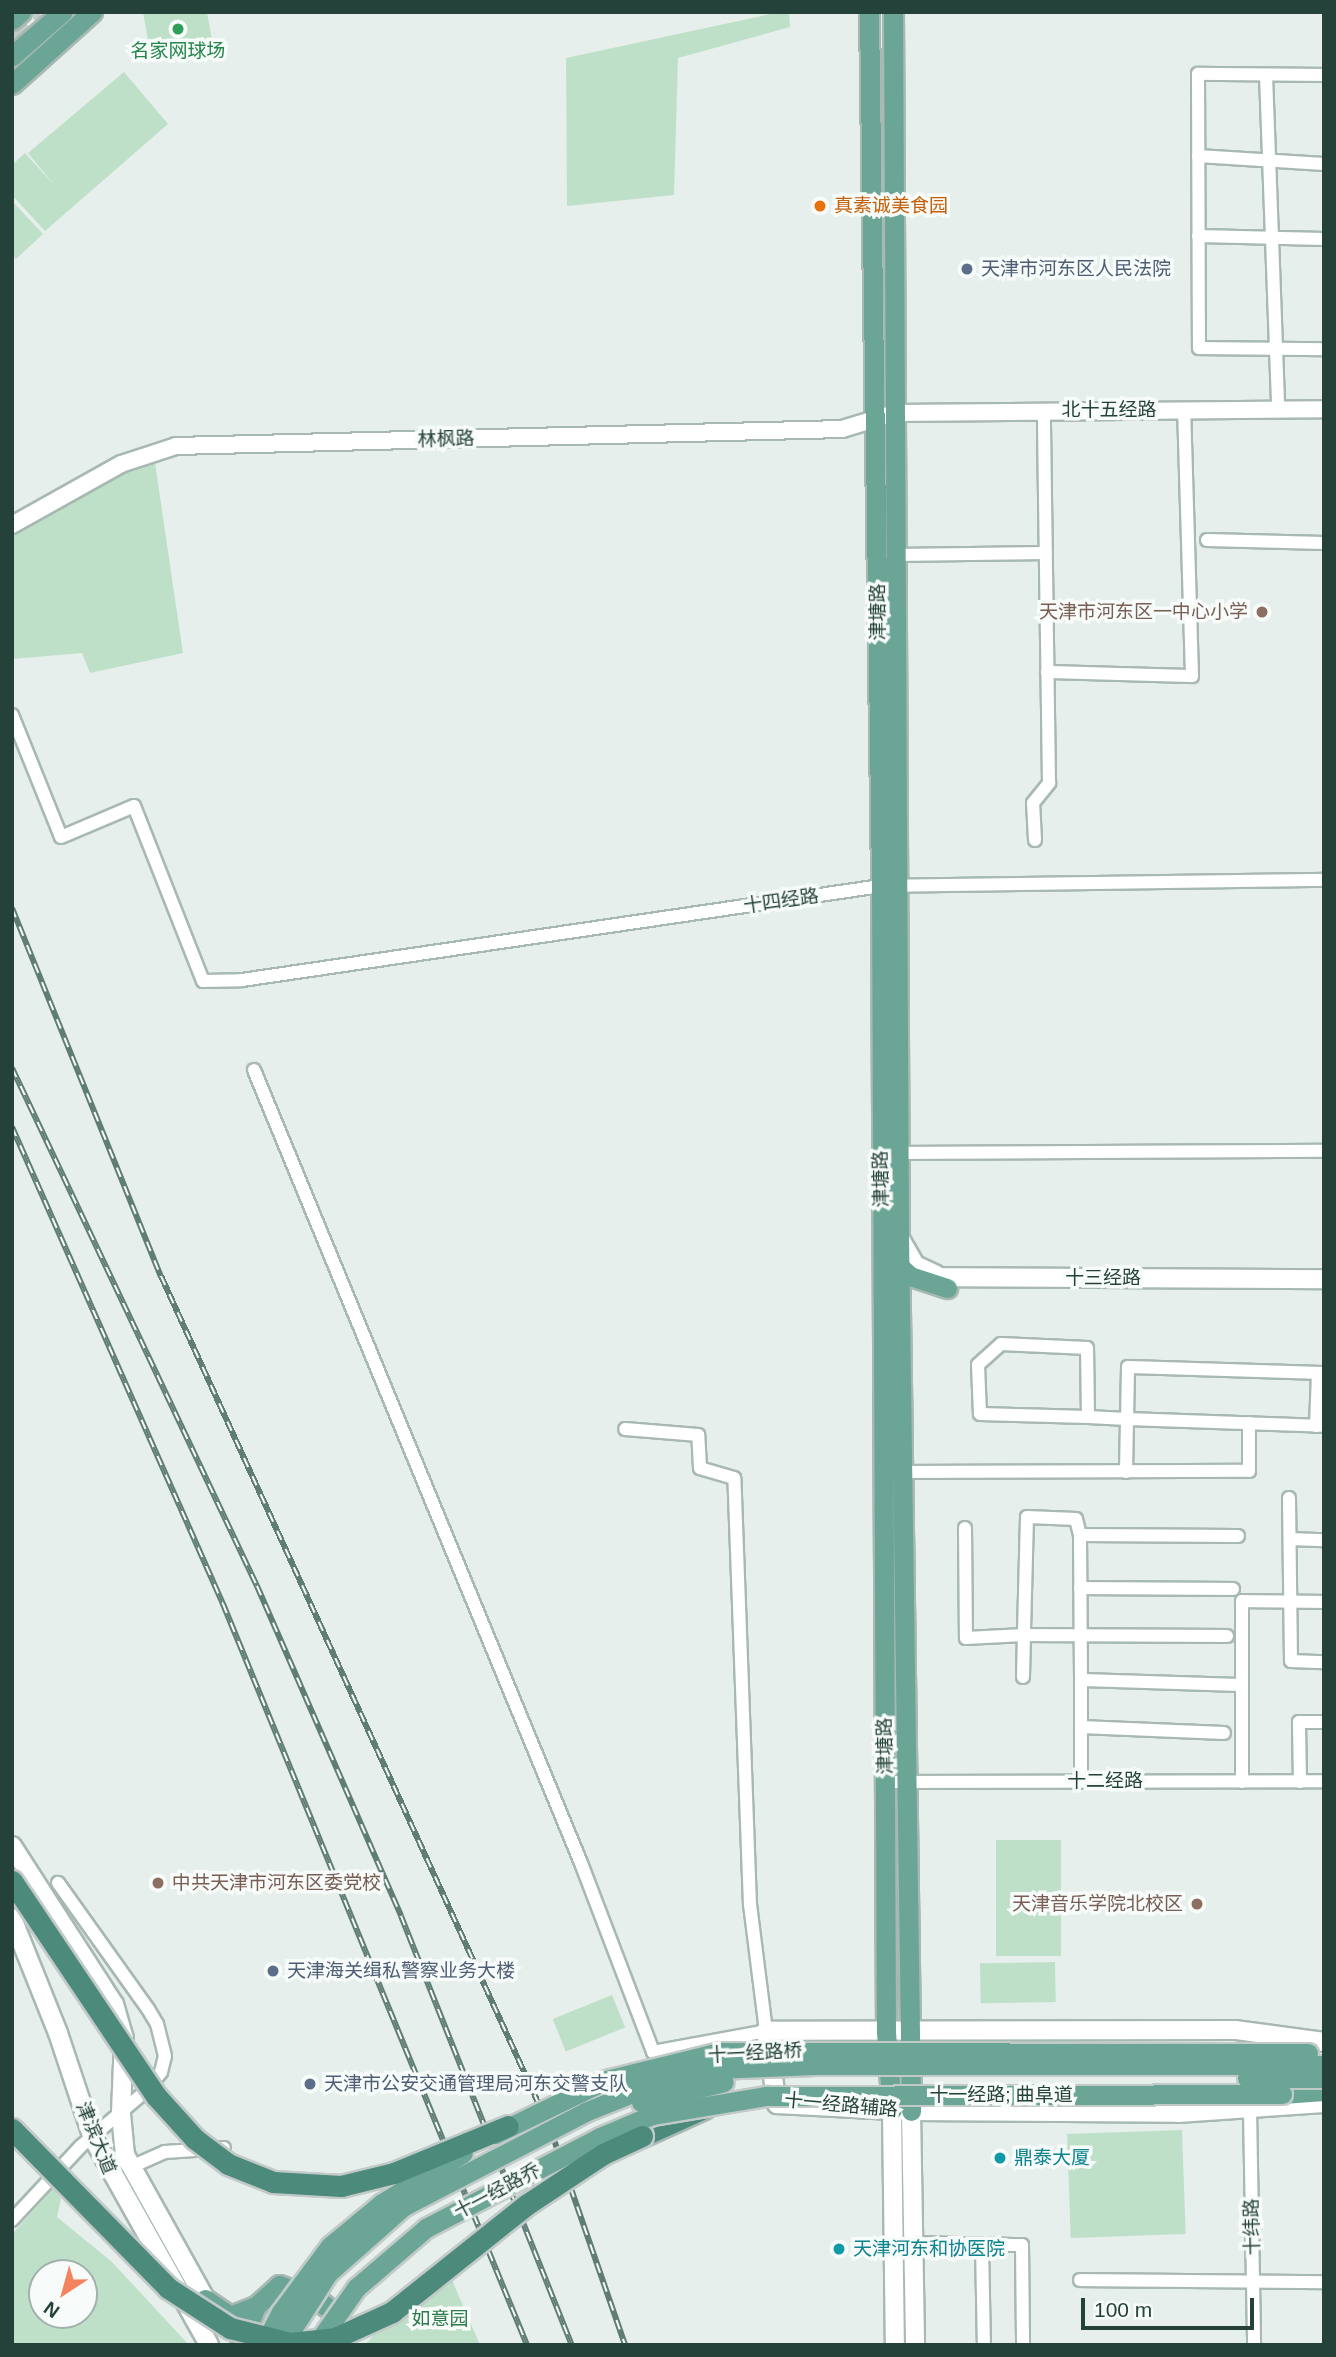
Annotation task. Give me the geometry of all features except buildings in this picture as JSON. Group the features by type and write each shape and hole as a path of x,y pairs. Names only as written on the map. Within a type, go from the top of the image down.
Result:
{"highway":[{"path":"12,1881 156,2096 195,2139 228,2164 273,2182 341,2186 394,2173 508,2126"},
{"path":"12,2129 126,2248 194,2307 255,2337 309,2342 347,2334 393,2312 569,2175 603,2154 720,2101"}],"main road":[{"path":"12,20 21,12"},
{"path":"12,56 62,12"},
{"path":"12,84 92,12"},
{"name":"津塘路","path":"869,12 885,414 895,555 889,887 899,1153 891,1237"},
{"name":"津塘路","path":"893,12 885,414 891,1237 896,1279 902,1472 908,2033 901,2110 895,2345"},
{"path":"891,1237 915,1265 947,1283"},
{"path":"896,1279 947,1283"},
{"name":"津塘路","path":"896,1279 886,1782 886,2032 901,2110 913,2243 915,2345"},
{"name":"十三经路","path":"947,1283 1324,1279"},
{"name":"十三经路","path":"947,1283 1324,1290"},
{"name":"津滨大道","path":"12,1846 114,2004 125,2057 121,2114 131,2167 205,2299"},
{"name":"津滨大道","path":"12,1917 93,2138 209,2345"},
{"path":"766,2031 908,2033 1235,2030 1318,2049"},
{"name":"十一经路辅路","path":"766,2031 777,2104 901,2110 1178,2113 1324,2103"},
{"name":"十一经路桥","path":"264,2345 310,2269 356,2223 423,2175 508,2126 606,2080 719,2052 1318,2049"},
{"name":"十一经路桥","path":"282,2345 328,2273 404,2206 584,2112 667,2079 716,2069 815,2065 1324,2065"},
{"name":"十一经路桥","path":"296,2345 342,2276 402,2223 579,2128 674,2091 738,2080 801,2077 1324,2078"},
{"name":"十一经路; 曲阜道","path":"720,2101 766,2096 1282,2094 1324,2091"},
{"name":"十一经路乔","path":"316,2345 356,2288 426,2228 631,2122 720,2101"},
{"path":"240,2345 256,2306 271,2288 303,2290 340,2317 343,2331 338,2345"},
{"path":"205,2299 230,2316 256,2306"}],"street":[{"path":"1324,75 1198,74 1199,348 1324,349"},
{"path":"1266,75 1278,349 1278,409"},
{"path":"1198,156 1269,163 1324,164"},
{"path":"1198,236 1324,239"},
{"name":"北十五经路","path":"885,414 1044,410 1324,409"},
{"path":"1035,840 1033,803 1049,783 1044,410"},
{"path":"1047,672 1192,676 1184,410"},
{"name":"林枫路","path":"12,525 121,464 176,446 842,429 858,428 885,414"},
{"path":"1207,540 1324,542"},
{"path":"895,555 1046,553"},
{"name":"十四经路","path":"12,715 61,837 134,806 203,981 242,979 889,887 1324,880"},
{"path":"254,1070 581,1863 653,2052 766,2031 750,1905 734,1478 700,1468 698,1435 625,1429"},
{"path":"899,1153 1324,1151"},
{"path":"1087,1418 1087,1348 1002,1344 978,1365 980,1414 1087,1418 1127,1419 1249,1423 1320,1426 1321,1373 1128,1367 1127,1419 1126,1472"},
{"path":"902,1472 1248,1471 1249,1423"},
{"path":"1289,1498 1291,1661 1324,1662"},
{"path":"1023,1677 1027,1517 1076,1519 1080,1535 1081,1781"},
{"path":"965,1528 966,1638 1081,1634 1227,1636"},
{"path":"1080,1535 1238,1535"},
{"path":"1290,1539 1324,1539"},
{"path":"1080,1588 1233,1589"},
{"path":"1242,1782 1242,1601 1324,1602"},
{"path":"1081,1680 1242,1685"},
{"path":"1300,1782 1299,1722 1324,1722"},
{"path":"1081,1727 1224,1733"},
{"name":"十二经路","path":"886,1782 1324,1781"},
{"path":"12,2221 161,2072 165,2056 157,2024 58,1883"},
{"name":"十纬路","path":"1250,2109 1254,2345"},
{"path":"131,2167 165,2152 224,2148"},
{"path":"913,2243 1022,2245 1023,2345"},
{"path":"982,2245 984,2345"},
{"path":"1080,2280 1324,2282"}],"green space":[{"name":"名家网球场","path":"143,12 207,12 213,46 151,57"},
{"path":"789,12 790,27 678,58 674,195 567,206 566,58"},
{"path":"124,72 168,124 45,231 12,195 12,165 25,153 55,186 28,153"},
{"path":"12,201 43,234 16,259 12,255"},
{"path":"155,463 183,653 90,673 82,653 12,659 12,534 121,472"},
{"path":"996,1840 1061,1840 1061,1956 996,1956"},
{"path":"1055,1962 1056,2002 981,2003 980,1963"},
{"path":"612,1995 625,2027 566,2051 553,2019"},
{"path":"1182,2130 1186,2234 1071,2238 1067,2134"},
{"path":"53,2189 61,2199 57,2217 112,2262 189,2345 12,2345 12,2234"},
{"name":"如意园","path":"452,2280 480,2345 365,2345 375,2334"}],"tunnel":[{"path":"12,35 38,12"}],"railway":[{"path":"12,908 161,1276 551,2131 625,2345"},
{"path":"12,1068 257,1586 401,1916 572,2345"},
{"path":"12,1127 223,1604 527,2345"}],"place":[{"name":"名家网球场","path":"178,29"},
{"name":"真素诚美食园","path":"820,206"},
{"name":"天津市河东区人民法院","path":"967,269"},
{"name":"天津市河东区一中心小学","path":"1262,612"},
{"name":"中共天津市河东区委党校","path":"158,1883"},
{"name":"天津音乐学院北校区","path":"1197,1904"},
{"name":"天津海关缉私警察业务大楼","path":"273,1971"},
{"name":"天津市公安交通管理局河东交警支队","path":"310,2084"},
{"name":"鼎泰大厦","path":"1000,2158"},
{"name":"天津河东和协医院","path":"839,2249"}]}
